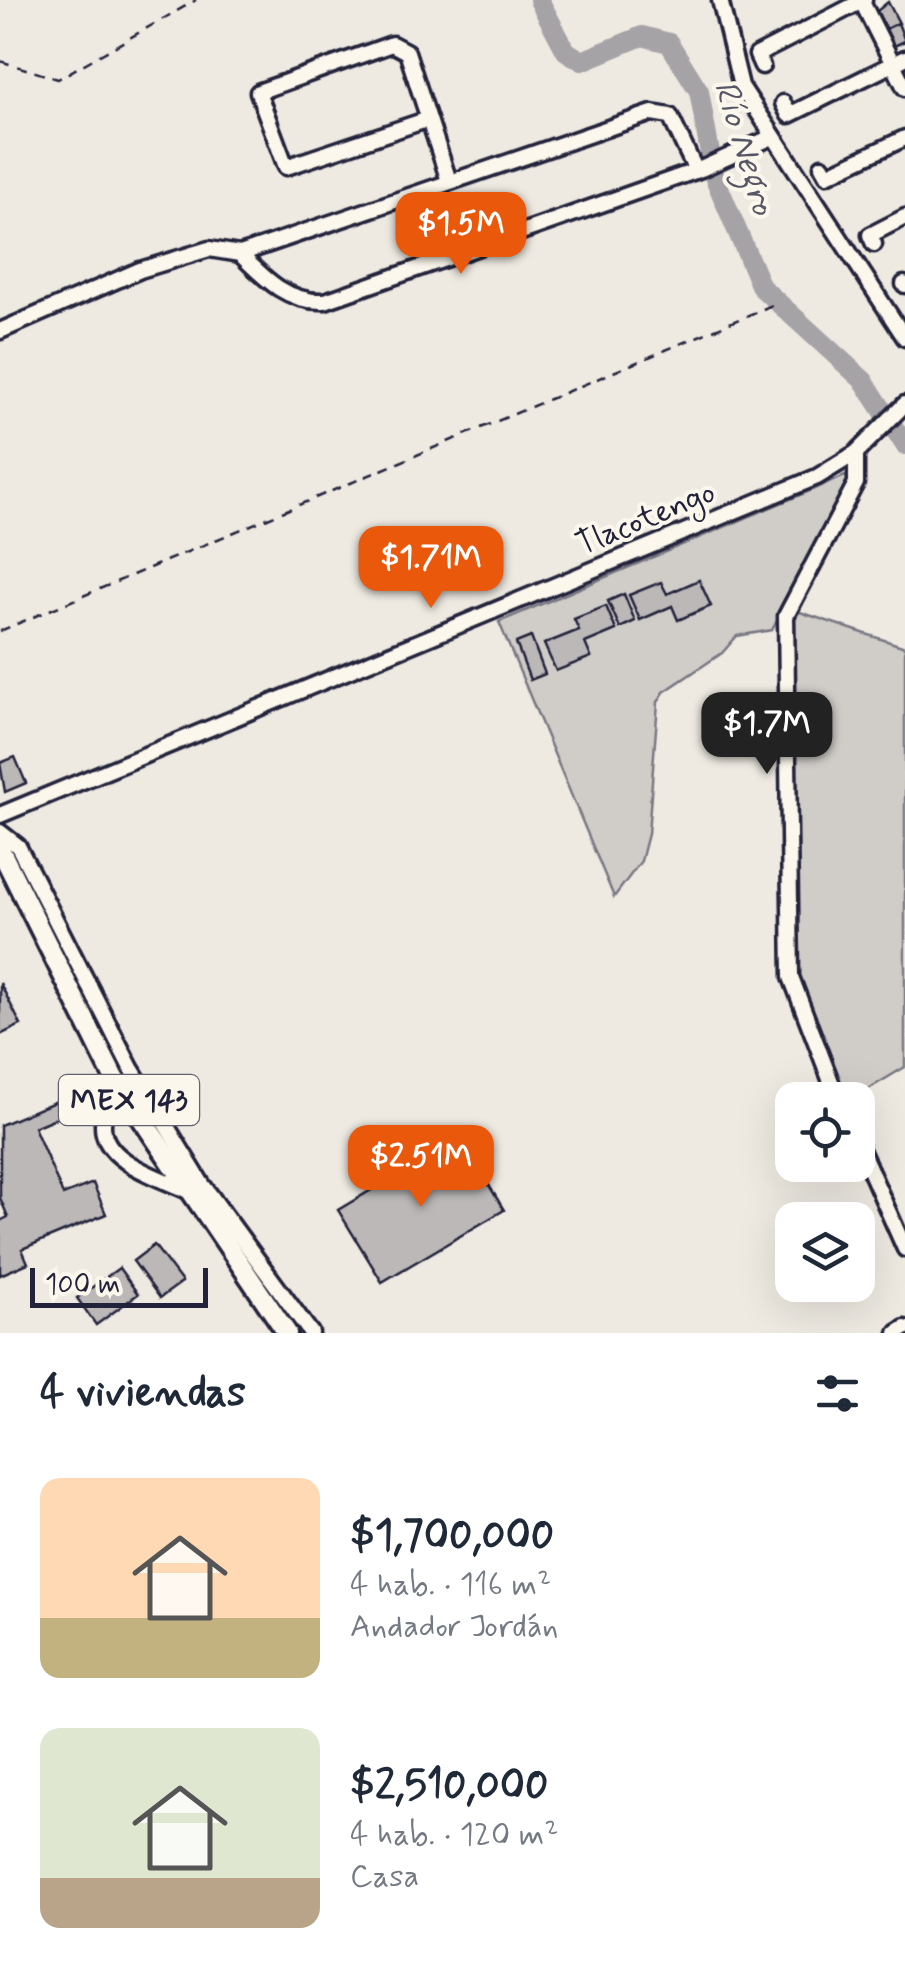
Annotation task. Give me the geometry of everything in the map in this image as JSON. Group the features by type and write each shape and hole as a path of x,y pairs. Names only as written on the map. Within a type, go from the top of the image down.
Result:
{"main road":[{"name":"MEX 143","path":"0,848 114,1078 287,1333"}],"street":[{"path":"720,0 735,71 772,137 905,338"},
{"path":"762,66 757,55 862,0 899,61 905,88"},
{"path":"429,119 286,167 258,92 392,44 407,52 450,181"},
{"path":"783,104 789,115 899,61"},
{"path":"0,331 140,270 209,248 240,254 652,112 670,116 698,170"},
{"path":"240,254 269,283 306,302 325,301 698,170 772,137"},
{"path":"822,166 827,175 905,138"},
{"path":"874,244 870,235 905,217"},
{"name":"Tlacotengo","path":"0,814 19,799 817,477 856,452 899,408"},
{"path":"831,1082 791,977 786,616 856,483 856,452"},
{"path":"0,832 18,846 131,1068 202,1184 311,1333"},
{"path":"114,1078 103,1125 106,1141 119,1157 188,1191"},
{"path":"875,1181 905,1248"},
{"path":"898,1333 905,1328"}],"path":[{"path":"0,61 58,80 196,0"},
{"path":"0,631 777,303"}],"shaded area":[{"path":"845,476 850,482 772,630 737,636 722,653 664,692 658,702 648,834 641,861 614,897 499,622"},
{"path":"788,608 905,647 905,1067 875,1085 835,1082 791,977"}],"building":[{"path":"888,2 899,23 886,29 877,11"},
{"path":"898,23 905,41 894,46 886,29"},
{"path":"699,580 711,606 678,620 672,606 640,620 629,595 661,582 667,594"},
{"path":"624,594 635,621 620,628 608,601"},
{"path":"606,606 616,630 585,643 591,657 556,671 544,644 579,630 574,619"},
{"path":"531,637 545,674 530,680 516,643"},
{"path":"15,757 26,783 5,792 0,763"},
{"path":"0,983 21,1025 0,1035"},
{"path":"71,1095 77,1109 34,1127 63,1195 93,1183 106,1214 22,1249 28,1263 0,1275 0,1221 8,1217 0,1198 0,1125"},
{"path":"460,1137 504,1210 382,1282 338,1210"},
{"path":"154,1245 182,1282 160,1298 133,1261"},
{"path":"119,1268 138,1294 96,1325 77,1298"}],"waterway":[{"name":"Río Negro","path":"539,0 566,51 582,61 642,36 669,43 699,91 714,176 761,287 864,381 905,445"}]}
